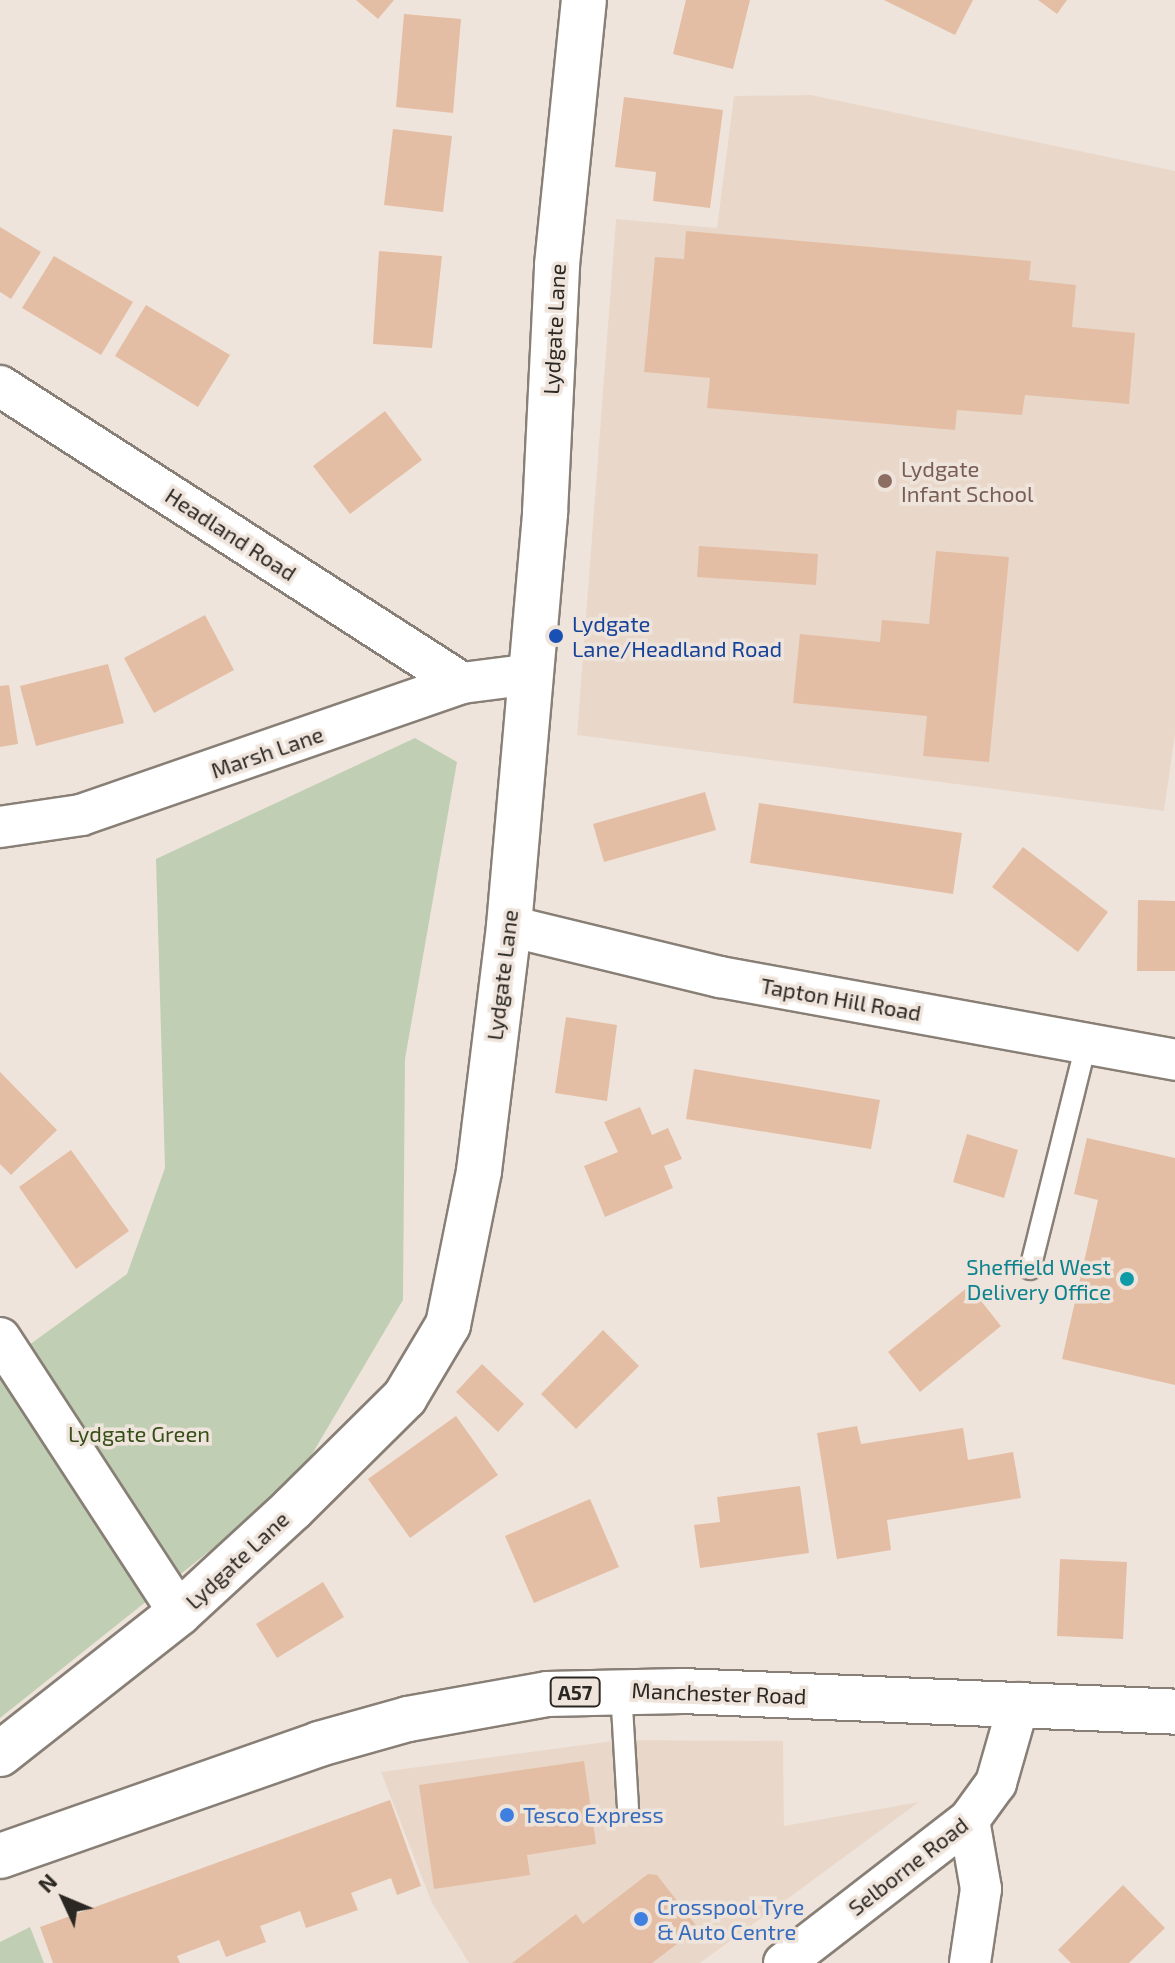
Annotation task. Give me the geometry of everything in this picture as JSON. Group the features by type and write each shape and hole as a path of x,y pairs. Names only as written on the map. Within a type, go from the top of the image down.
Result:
{"street":[{"name":"Lydgate Lane","path":"0,1754 179,1613 405,1397 448,1325 479,1171 509,926 532,674 557,265 584,0"},
{"name":"Headland Road","path":"0,386 462,683"},
{"name":"Marsh Lane","path":"0,827 81,815 462,683 532,674"},
{"name":"Tapton Hill Road","path":"509,926 720,977 1175,1060"},
{"path":"0,1338 179,1613"},
{"name":"Manchester Road","path":"0,1856 319,1744 408,1719 547,1694 621,1690 1019,1703 1175,1712"},
{"name":"Selborne Road","path":"784,1963 969,1820 996,1783 1019,1703"},
{"path":"969,1820 981,1889 970,1963"}],"lane":[{"path":"1030,1269 1086,1044"},
{"path":"621,1690 628,1808"}],"shaded area":[{"name":"Lydgate Infant School","path":"811,95 1175,171 1175,734 1164,811 577,735 616,219 717,228 734,96"},
{"path":"620,1740 783,1741 784,1826 919,1802 700,1963 469,1963 432,1903 381,1772"}],"green space":[{"name":"Lydgate Green","path":"415,738 457,762 405,1059 403,1300 295,1483 0,1718 0,1366 127,1274 165,1168 156,859"},
{"path":"30,1927 44,1963 0,1963 0,1942"}],"building":[{"path":"356,0 394,0 378,19"},
{"path":"686,0 750,0 733,69 673,54"},
{"path":"884,0 973,0 955,35"},
{"path":"1038,0 1067,0 1057,14"},
{"path":"404,14 461,19 453,113 396,107"},
{"path":"624,97 723,110 710,208 653,201 656,172 615,167"},
{"path":"393,129 452,136 443,212 384,205"},
{"path":"0,227 41,252 11,299 0,292"},
{"path":"686,231 1031,261 1029,280 1076,285 1072,327 1135,333 1129,404 1025,395 1022,415 957,410 955,430 707,408 710,378 644,372 655,257 684,259"},
{"path":"379,251 442,256 432,348 373,344"},
{"path":"54,256 133,302 101,355 22,308"},
{"path":"146,305 230,355 198,407 115,356"},
{"path":"385,411 422,460 350,514 313,466"},
{"path":"699,546 818,554 816,585 697,577"},
{"path":"936,551 1009,557 989,762 923,756 927,716 793,703 800,634 880,642 882,620 929,624"},
{"path":"205,615 234,670 154,713 124,658"},
{"path":"108,664 124,723 36,746 20,686"},
{"path":"9,685 18,744 0,747 0,686"},
{"path":"705,792 716,830 604,862 593,824"},
{"path":"759,803 962,833 953,894 750,863"},
{"path":"1023,847 1108,912 1078,952 992,887"},
{"path":"1138,900 1175,901 1175,971 1137,971"},
{"path":"566,1017 617,1025 607,1101 555,1093"},
{"path":"694,1069 880,1100 871,1149 686,1119"},
{"path":"0,1072 57,1130 11,1175 0,1164"},
{"path":"640,1107 652,1135 668,1128 682,1159 664,1166 673,1188 605,1217 584,1166 618,1152 604,1122"},
{"path":"967,1134 1018,1150 1004,1198 953,1182"},
{"name":"Sheffield West Delivery Office","path":"1087,1138 1175,1158 1175,1385 1062,1359 1098,1200 1074,1194"},
{"path":"71,1150 129,1231 76,1269 19,1187"},
{"path":"969,1286 1001,1326 920,1392 888,1352"},
{"path":"603,1330 639,1366 576,1429 541,1394"},
{"path":"482,1364 524,1404 498,1432 456,1392"},
{"path":"456,1416 498,1475 410,1538 368,1479"},
{"path":"857,1426 861,1444 963,1428 968,1460 1013,1452 1021,1498 887,1520 891,1550 837,1559 817,1433"},
{"path":"800,1486 809,1553 700,1568 694,1525 720,1522 717,1497"},
{"path":"590,1499 619,1567 534,1603 505,1536"},
{"path":"1060,1559 1127,1562 1123,1639 1057,1636"},
{"path":"323,1582 344,1617 277,1658 256,1624"},
{"name":"Tesco Express","path":"584,1761 596,1844 527,1855 530,1875 434,1889 419,1785"},
{"path":"390,1800 421,1886 397,1895 391,1878 351,1893 358,1910 306,1928 300,1911 260,1926 266,1942 226,1957 219,1940 177,1956 180,1963 53,1963 40,1927"},
{"name":"Crosspool Tyre & Auto Centre","path":"648,1874 657,1875 698,1928 652,1963 512,1963 576,1914 583,1924"},
{"path":"1123,1885 1165,1928 1129,1963 1071,1963 1058,1950"}],"place":[{"name":"Lydgate Infant School","path":"885,481"},
{"name":"Lydgate Lane/Headland Road","path":"556,636"},
{"name":"Sheffield West Delivery Office","path":"1127,1279"},
{"name":"Tesco Express","path":"507,1815"},
{"name":"Crosspool Tyre & Auto Centre","path":"641,1919"}]}
